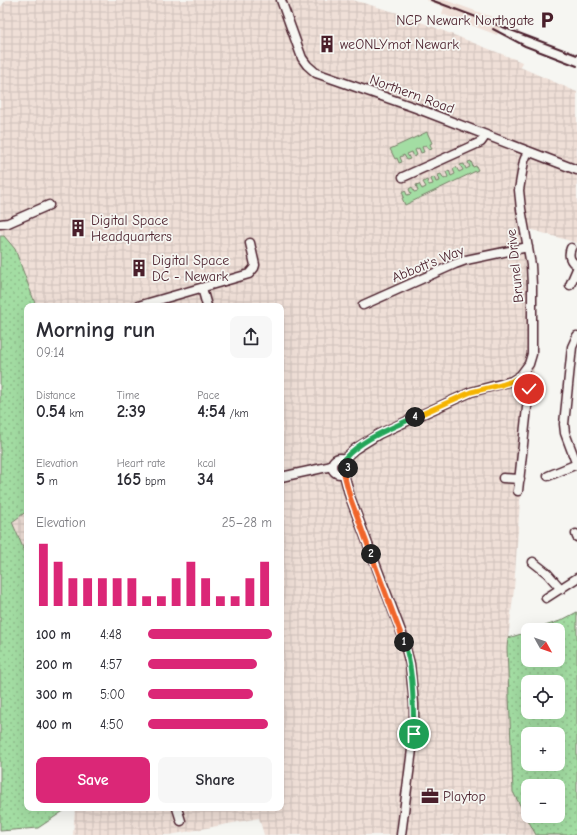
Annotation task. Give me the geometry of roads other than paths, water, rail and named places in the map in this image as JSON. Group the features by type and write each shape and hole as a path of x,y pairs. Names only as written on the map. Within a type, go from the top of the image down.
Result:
{"street":[{"name":"Northern Road","path":"281,0 302,58 316,73 577,170"},
{"path":"403,176 481,142 486,135"},
{"name":"Brunel Drive","path":"520,376 529,364 532,354 533,298 531,265 519,190 524,161 528,151"},
{"path":"0,224 8,223 49,205"},
{"path":"149,303 249,274 255,264 250,243"},
{"name":"Abbott's Way","path":"363,305 466,260 528,247"},
{"path":"571,248 569,254 570,257 573,263 577,265"},
{"path":"570,285 577,269"},
{"path":"202,288 206,303"},
{"path":"548,476 577,464 565,433 564,424 572,347 577,336"},
{"path":"344,459 355,449 379,434 471,392 506,383 520,376 526,382 529,389 518,491"},
{"path":"284,476 332,466 336,459 340,458 344,459 348,463 348,467 344,474 350,497 402,634 410,664 414,704 414,734 401,835"},
{"path":"332,466 334,472 344,474"},
{"path":"503,478 520,479"},
{"path":"533,562 547,573 561,589"},
{"path":"546,598 577,578"},
{"path":"178,811 180,821"}],"railway":[{"path":"431,0 577,55"},
{"path":"493,29 525,46 577,66"}],"place":[{"name":"NCP Newark Northgate","path":"547,20"},
{"name":"weONLYmot Newark","path":"327,44"},
{"name":"Digital Space Headquarters","path":"78,228"},
{"name":"Digital Space DC - Newark","path":"139,268"},
{"name":"Playtop","path":"430,796"}]}
